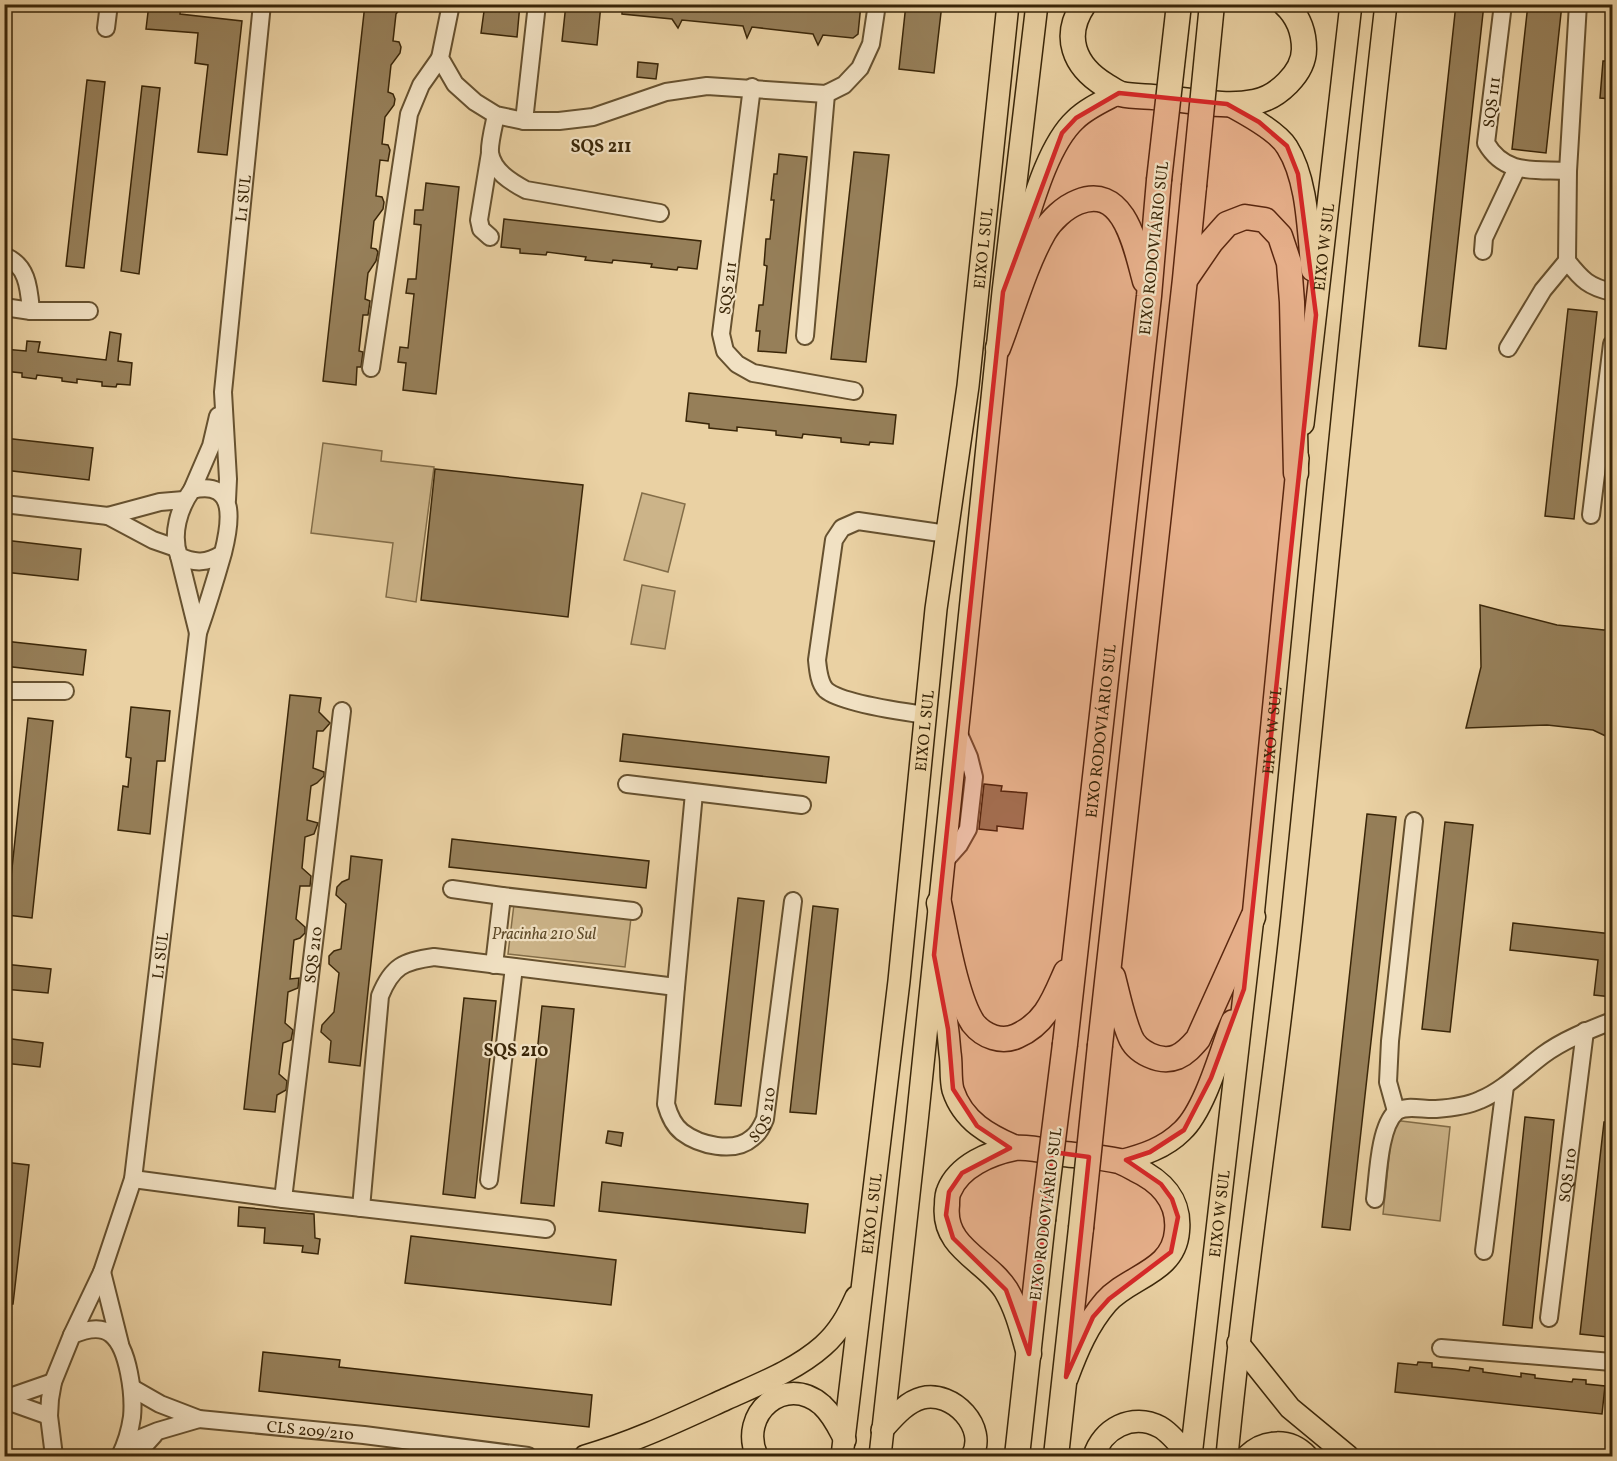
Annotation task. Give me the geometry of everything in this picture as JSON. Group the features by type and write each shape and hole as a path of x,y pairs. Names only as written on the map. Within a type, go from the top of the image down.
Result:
{"highway":[{"path":"1084,4 1074,18 1072,34 1074,52 1083,68 1099,81 1119,93 1227,104 1255,102 1275,93 1290,81 1300,67 1304,52 1304,36 1299,21 1285,4"},
{"name":"EIXO RODOVIÁRIO SUL","path":"1017,1456 1043,1220 1077,948 1179,4"},
{"name":"EIXO RODOVIÁRIO SUL","path":"1056,1456 1185,279 1212,4"},
{"path":"998,348 1044,230 1068,206 1089,198 1109,203 1121,213 1132,234 1149,296"},
{"path":"1185,279 1227,224 1245,217 1265,220 1280,236 1289,263 1292,302 1296,473"},
{"path":"939,903 964,1004 974,1024 990,1038 1009,1040 1030,1030 1050,1008 1077,948"},
{"path":"1109,966 1130,1038 1144,1053 1159,1059 1174,1058 1188,1050 1198,1039 1253,917"},
{"path":"1029,1354 1017,1312 1006,1290 953,1238 946,1215 949,1192 962,1173 978,1161 1017,1147 1120,1161 1146,1174 1161,1184 1172,1199 1178,1217 1177,1234 1171,1252 1159,1266 1126,1285 1108,1299 1093,1317 1078,1345 1066,1377"}],"main road":[{"name":"EIXO L SUL","path":"843,1448 899,981 936,609 968,386 1008,4"},
{"name":"EIXO L SUL","path":"880,1456 1003,292 1037,4"},
{"name":"EIXO W SUL","path":"1190,1456 1253,917 1296,473 1351,4"},
{"path":"1227,1456 1238,1344 1292,922 1341,415 1386,4"},
{"path":"1003,292 1052,150 1062,133 1076,118 1119,93"},
{"path":"1227,104 1258,122 1287,146 1298,174 1306,211 1316,315"},
{"path":"934,955 946,1017 953,1089 962,1109 977,1125 994,1137 1017,1147"},
{"path":"1120,1161 1150,1152 1169,1142 1184,1130 1198,1109 1207,1089 1244,989"},
{"path":"585,1456 616,1448 787,1371 823,1346 846,1319 865,1277"},
{"path":"1238,1344 1290,1408 1348,1456"},
{"path":"757,1456 752,1444 753,1426 758,1412 772,1398 788,1394 804,1396 820,1403 834,1417 843,1448"},
{"path":"882,1430 902,1409 920,1398 937,1396 953,1402 968,1417 975,1435 972,1456"},
{"path":"1094,1456 1098,1444 1111,1430 1129,1421 1145,1422 1161,1427 1190,1456"},
{"path":"1247,1456 1268,1443 1286,1443 1300,1449 1307,1456"}],"street":[{"path":"106,28 109,4"},
{"name":"L1 SUL","path":"188,495 211,446 223,392 262,4"},
{"path":"370,368 409,114 421,86 440,58 452,4"},
{"path":"524,121 537,4"},
{"path":"440,58 455,84 475,102 496,115 524,121 559,121 593,117 666,92 707,86 752,87 826,94 844,85 860,69 870,44 877,4"},
{"name":"SQS 111","path":"1503,4 1486,143 1493,155 1506,165 1517,168 1568,171"},
{"path":"1578,4 1568,171 1567,261 1582,281 1597,289 1612,292"},
{"name":"SQS 211","path":"752,87 721,334 725,351 737,364 753,373 854,391"},
{"path":"805,336 826,94"},
{"path":"490,237 481,229 479,220 496,115"},
{"path":"490,153 498,169 509,181 526,190 660,213"},
{"path":"1483,251 1484,238 1517,168"},
{"path":"4,256 23,270 29,289 31,311"},
{"path":"1508,348 1543,290 1567,261"},
{"path":"4,307 31,311 89,311"},
{"path":"1591,515 1612,344"},
{"name":"L1 SUL","path":"223,392 228,478 227,500"},
{"path":"217,580 230,566 238,528 236,480 225,434"},
{"path":"4,504 108,516 177,552 189,561 201,562 212,560 222,554 228,537 230,516 227,500 221,494 211,489 200,488 188,495 108,516"},
{"path":"177,552 176,528 188,495"},
{"path":"926,715 838,697 825,689 819,675 817,660 834,540 842,528 858,521 947,534"},
{"name":"L1 SUL","path":"177,552 198,633"},
{"name":"L1 SUL","path":"54,1456 49,1416 53,1382 102,1272 134,1179 198,633 217,580 222,554"},
{"path":"4,691 65,691"},
{"name":"SQS 210","path":"283,1199 342,711"},
{"path":"627,784 802,805"},
{"name":"SQS 210","path":"694,793 666,1104 671,1119 681,1131 694,1139 723,1147 738,1146 751,1140 760,1130 765,1119 793,901"},
{"path":"1396,1111 1388,1082 1390,1041 1414,821"},
{"path":"452,889 633,911"},
{"path":"494,965 502,896"},
{"path":"361,1208 380,996 386,980 396,969 412,960 434,957 676,987"},
{"path":"489,1180 514,967"},
{"path":"1375,1199 1384,1133 1389,1119 1396,1111 1401,1108 1455,1107 1480,1100 1505,1086 1545,1053 1585,1031 1612,1021"},
{"name":"SQS 110","path":"1549,1318 1585,1031"},
{"path":"1484,1251 1505,1086"},
{"path":"134,1179 283,1199 546,1229"},
{"path":"102,1272 132,1388 132,1416 127,1452"},
{"path":"72,1335 84,1330 98,1329 111,1333 120,1344"},
{"path":"1441,1348 1612,1362"},
{"path":"4,1400 53,1382"},
{"name":"CLS 209/210","path":"132,1388 160,1404 199,1419 364,1435 528,1456"},
{"path":"4,1400 49,1416"},
{"name":"CLS 209/210","path":"127,1452 158,1431 199,1419"}],"highlighted area":[{"path":"1119,93 1227,104 1259,122 1287,146 1298,174 1316,315 1244,989 1211,1078 1184,1130 1150,1152 1126,1160 1161,1184 1172,1199 1178,1217 1171,1252 1109,1299 1093,1317 1066,1377 1089,1157 1052,1152 1029,1354 1006,1290 953,1238 946,1215 949,1192 962,1173 1010,1148 977,1126 953,1089 948,1029 934,955 1003,292 1062,133 1076,118"}],"green space":[{"path":"323,443 382,451 381,461 434,467 416,602 386,597 393,543 311,533"},
{"path":"642,493 685,504 668,572 624,560"},
{"path":"642,585 675,591 665,649 631,644"},
{"name":"Pracinha 210 Sul","path":"514,904 631,918 625,967 508,954"},
{"path":"1393,1120 1450,1127 1440,1221 1383,1214"}],"building":[{"path":"149,4 181,4 180,14 242,21 227,155 198,152 208,65 195,63 198,33 146,29"},
{"path":"365,4 404,4 396,14 393,41 399,42 401,47 400,53 391,65 388,92 393,94 395,99 394,105 385,117 382,144 388,145 390,150 388,161 380,160 376,196 382,197 384,202 383,209 374,221 371,248 378,252 376,261 368,273 365,299 370,301 368,315 363,315 359,351 363,352 361,367 357,367 356,385 323,381"},
{"path":"485,4 520,4 517,37 481,33"},
{"path":"566,4 601,4 597,45 562,41"},
{"path":"622,4 861,4 858,34 853,38 823,35 818,45 813,34 752,27 747,38 743,26 682,20 678,28 672,19 622,14"},
{"path":"906,4 942,4 934,73 899,69"},
{"path":"1456,4 1484,4 1446,349 1419,346"},
{"path":"1528,4 1562,4 1546,153 1512,149"},
{"path":"1603,61 1612,61 1612,99 1600,98"},
{"path":"638,62 658,64 656,79 637,77"},
{"path":"87,80 105,82 84,268 66,266"},
{"path":"142,86 160,88 139,274 121,271"},
{"path":"854,152 889,155 866,362 831,359"},
{"path":"779,154 807,157 786,353 758,351 760,331 756,331 759,305 763,305 767,266 764,265 766,239 770,239 774,200 771,200"},
{"path":"426,183 459,187 436,394 403,390 406,363 398,362 400,347 408,348 414,294 406,293 408,279 416,279 421,225 414,224 415,210 423,210"},
{"path":"504,219 701,241 697,269 678,267 677,270 651,267 652,264 585,260 586,257 547,252 546,255 520,253 520,249 501,247"},
{"path":"1568,309 1597,312 1574,519 1545,516"},
{"path":"110,332 121,334 118,361 132,363 130,385 102,386 102,382 77,379 77,383 62,381 62,378 37,375 36,379 22,377 22,373 4,371 4,349 26,351 27,341 40,342 38,352 106,360"},
{"path":"689,393 896,415 893,444 870,442 869,445 841,442 841,438 803,434 802,438 776,435 776,431 737,427 737,431 709,428 709,424 686,421"},
{"path":"4,438 93,448 89,480 4,470"},
{"path":"435,469 583,485 568,617 421,600"},
{"path":"4,540 81,549 78,580 4,572"},
{"path":"1480,605 1557,625 1604,630 1612,628 1612,739 1593,730 1547,725 1466,728 1481,667"},
{"path":"4,641 86,650 83,675 4,666"},
{"path":"290,695 321,698 319,712 330,723 323,731 317,731 313,768 324,772 324,776 311,786 307,820 318,823 314,834 305,837 302,868 311,876 310,886 300,886 296,919 305,927 305,933 294,940 290,979 299,978 298,988 288,992 285,1023 293,1030 291,1040 283,1043 279,1074 287,1081 286,1090 277,1095 275,1112 244,1109"},
{"path":"131,707 170,711 165,761 157,761 150,834 118,830 123,786 128,787 131,758 126,757"},
{"path":"28,718 53,721 32,918 7,915"},
{"path":"623,734 829,757 826,783 620,761"},
{"path":"984,784 1002,786 1001,791 1027,793 1023,829 997,826 997,831 979,829"},
{"path":"1367,814 1396,817 1350,1230 1322,1227"},
{"path":"1445,822 1473,825 1450,1032 1422,1029"},
{"path":"452,839 649,861 646,888 449,867"},
{"path":"351,856 382,860 360,1066 329,1062 331,1041 321,1032 322,1025 334,1012 339,973 329,964 329,956 341,949 346,904 336,895 337,887 349,879"},
{"path":"738,898 764,901 741,1106 715,1104"},
{"path":"813,906 838,909 816,1114 790,1112"},
{"path":"1513,923 1612,934 1612,997 1594,995 1598,960 1510,950"},
{"path":"4,964 51,969 48,993 4,989"},
{"path":"464,998 496,1001 475,1198 443,1194"},
{"path":"542,1006 574,1009 554,1206 521,1203"},
{"path":"4,1038 43,1043 40,1067 4,1063"},
{"path":"1525,1117 1554,1120 1532,1328 1503,1325"},
{"path":"1604,1122 1612,1122 1612,1295 1608,1337 1580,1334"},
{"path":"608,1131 623,1133 621,1146 606,1143"},
{"path":"4,1162 29,1165 13,1304 4,1304"},
{"path":"602,1182 808,1204 805,1233 599,1211"},
{"path":"239,1207 314,1214 315,1238 320,1239 318,1254 302,1252 303,1246 264,1243 265,1228 238,1226"},
{"path":"411,1236 616,1260 611,1305 405,1283"},
{"path":"263,1352 340,1360 339,1367 592,1395 589,1427 259,1391"},
{"path":"1418,1362 1432,1363 1432,1367 1469,1371 1470,1367 1483,1369 1483,1372 1521,1377 1521,1373 1535,1375 1535,1378 1572,1382 1573,1379 1586,1380 1586,1384 1605,1386 1602,1414 1395,1392 1398,1363 1417,1365"}],"district":[{"name":"SQS 211","path":"601,146"},
{"name":"SQS 210","path":"516,1050"}]}
